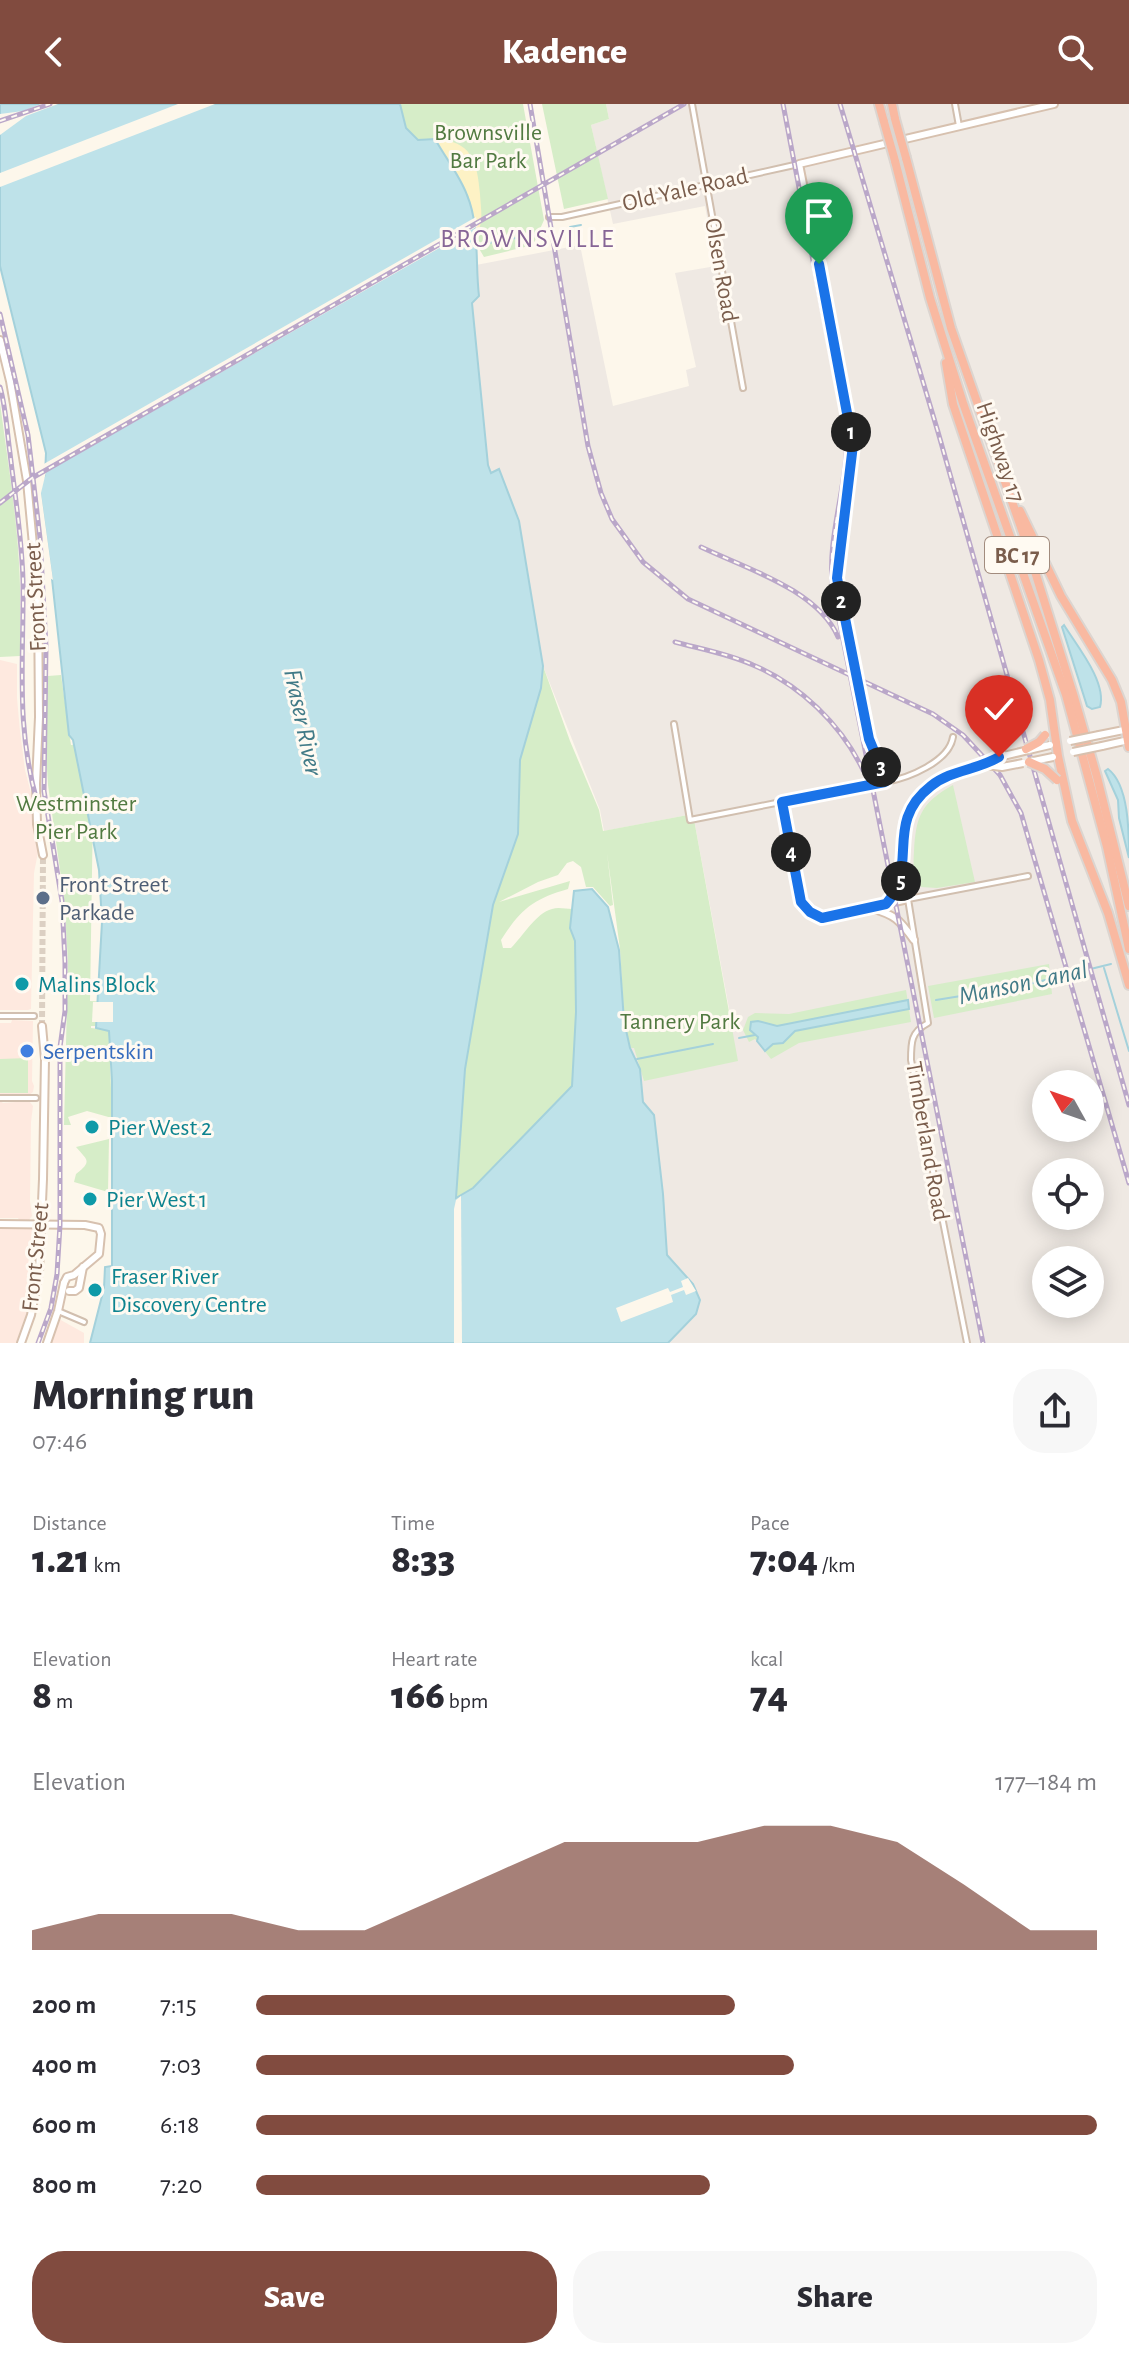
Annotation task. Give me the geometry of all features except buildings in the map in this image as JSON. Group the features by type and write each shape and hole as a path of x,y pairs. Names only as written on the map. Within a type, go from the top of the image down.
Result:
{"highway":[{"name":"Highway 17","path":"879,104 941,331 976,443 1066,695 1107,847 1129,949"},
{"name":"Highway 17","path":"892,104 951,328 1006,482 1074,697 1115,843 1129,906"},
{"path":"941,331 953,404 1030,629 1050,700 1055,756 1078,837 1108,913 1129,985"},
{"path":"1006,482 1068,609 1108,672 1121,702 1128,742"},
{"path":"1026,749 1039,742 1048,731 1050,700"},
{"path":"1121,702 1129,712"},
{"path":"1029,762 1045,769 1065,791"}],"street":[{"name":"Olsen Road","path":"692,104 743,388"},
{"path":"955,104 959,126"},
{"name":"Old Yale Road","path":"549,217 562,217 706,185 1054,104"},
{"path":"799,164 852,432 837,578 869,739 885,782"},
{"name":"Front Street","path":"0,340 27,481 38,598 36,784 37,824 43,855"},
{"path":"674,724 690,820 909,777 948,750 953,737"},
{"path":"908,899 902,840 910,811 929,788 941,779 985,765 999,757 1127,729"},
{"path":"985,765 1002,767 1128,742"},
{"path":"782,802 801,902 810,912 822,918 1028,876"},
{"path":"886,904 900,885 903,869"},
{"name":"Timberland Road","path":"908,899 928,1023 917,1030 911,1045 911,1060 967,1343"},
{"path":"870,908 899,919 914,940"},
{"path":"0,1016 34,1016"},
{"name":"Front Street","path":"21,1343 39,1272 45,1059 42,1026"},
{"path":"0,1098 36,1098"},
{"path":"0,1224 85,1225 99,1228 100,1252 77,1277 79,1288 69,1291 61,1300"},
{"path":"47,1343 64,1283 67,1277 77,1277"},
{"path":"64,1283 69,1291"},
{"path":"58,1311 84,1322"}],"shaded area":[{"path":"606,104 1129,104 1129,1343 668,1343 696,1315 693,1283 667,1255 663,1194 643,1102 640,1069 630,1048 733,1030 693,814 604,831 600,810 543,666 519,521 499,469 491,473 488,465 472,303 479,296 476,265 580,245 613,406 689,386 686,370 696,367 675,273 716,266 705,206 613,224 591,125 609,119"},
{"path":"0,660 17,664 20,731 39,847 34,873 31,1009 28,1010 0,1010"},
{"path":"12,1020 33,1021 34,1086 29,1095 0,1095 0,1023 11,1023"},
{"path":"0,1101 29,1101 33,1106 32,1216 28,1221 0,1218"},
{"path":"0,1228 32,1228 36,1233 29,1244 27,1312 16,1343 0,1343"},
{"path":"59,1319 84,1333 84,1343 50,1343"}],"green space":[{"name":"Brownsville Bar Park","path":"400,104 523,104 544,220 533,245 484,257 476,237 418,140 406,128"},
{"name":"Brownsville Bar Park","path":"542,104 606,104 609,119 591,125 608,199 564,209"},
{"path":"0,403 16,523 20,575 20,656 0,657"},
{"name":"Tannery Park","path":"543,666 599,810 603,831 693,814 738,1061 644,1081 634,1048 630,1048 624,1021 620,949 607,853 613,905 610,906 593,887 586,887 581,867 573,861 567,863 558,875 499,902 570,881 568,889 529,907 501,940 503,948 511,948 546,911 572,909 570,928 575,941 576,1012 572,1086 473,1188 456,1200 465,1069 493,905 518,834 520,760 541,688"},
{"name":"Westminster Pier Park","path":"61,675 71,745 94,743 90,1001 113,1002 96,1026 91,1026 109,1030 112,1118 87,1111 68,1117 71,1125 64,1125 68,962 64,898 48,785 45,737 48,676"},
{"path":"953,785 975,882 937,888 921,887 914,866 919,819 934,798"},
{"path":"1049,964 1052,994 934,1018 928,986"},
{"path":"906,990 911,1022 799,1043 771,1059 755,1039 749,1042 743,1030 748,1017 755,1013 789,1014"},
{"path":"28,1058 28,1093 0,1093 0,1059"},
{"path":"109,1139 108,1192 74,1182 76,1174 86,1163 76,1147"}],"sand":[{"path":"435,139 457,144 465,149 474,163 481,211 476,237 468,195"}],"water":[{"name":"Fraser River","path":"0,104 400,104 406,128 418,140 435,139 460,181 471,207 475,232 479,296 472,303 488,465 491,473 499,469 519,521 543,666 541,688 520,760 518,834 493,905 465,1069 456,1198 473,1188 572,1086 576,1012 575,941 570,928 574,891 592,889 608,907 619,950 624,1021 630,1048 640,1069 643,1102 654,1115 667,1255 693,1284 700,1300 696,1314 668,1343 90,1343 104,1288 105,1267 112,1266 109,1031 96,1028 102,922 99,870 73,740 69,735 40,492 46,453 0,266"},
{"path":"1064,625 1095,676 1101,697 1100,707 1092,709 1087,706 1062,627"},
{"path":"1108,769 1115,776 1124,797 1129,858 1118,800 1105,771"},
{"path":"908,1000 909,1009 795,1031 783,1043 773,1044 765,1051 757,1041 758,1037 750,1030 751,1022 777,1026"}],"pier":[{"path":"41,104 58,104 26,116 0,135 0,114 23,111"},
{"path":"178,104 215,104 0,187 0,173"},
{"path":"476,217 478,226 46,472 41,493 53,580 48,577 37,482 42,465"},
{"path":"93,1002 113,1002 113,1022 92,1022"},
{"path":"461,1196 462,1343 454,1343 454,1209 456,1200"},
{"path":"688,1278 696,1291 686,1295 684,1290 671,1295 673,1302 621,1322 616,1308 668,1288 670,1292 683,1287 681,1281"}],"waterway":[{"path":"570,227 581,225"},
{"path":"478,245 543,233"},
{"name":"Manson Canal","path":"936,1000 1017,987 1111,964"},
{"path":"1104,968 1129,1051"},
{"name":"Manson Canal","path":"739,1038 755,1035"},
{"name":"Manson Canal","path":"637,1059 713,1044"}],"tunnel":[{"path":"42,1026 43,855"}],"railway":[{"path":"0,121 50,104"},
{"path":"530,104 588,446 612,519 643,562 688,599 933,714 963,735 1000,775 1021,813 1129,1183"},
{"path":"0,503 32,478 684,104"},
{"path":"783,104 847,438 832,551 833,589 983,1343"},
{"path":"840,104 938,432 1129,1105"},
{"path":"0,314 28,435 40,538 46,647 44,791 62,901 65,962 65,1011 60,1047 57,1274 51,1308 38,1343"},
{"path":"0,387 21,549 23,721 38,805"},
{"path":"701,547 797,593 828,620 838,637"},
{"path":"675,642 744,661 787,683 831,722 863,770"}],"place":[{"name":"Front Street Parkade","path":"43,898"},
{"name":"Malins Block","path":"22,984"},
{"name":"Serpentskin","path":"27,1051"},
{"name":"Pier West 2","path":"92,1127"},
{"name":"Pier West 1","path":"90,1199"},
{"name":"Fraser River Discovery Centre","path":"95,1290"}],"district":[{"name":"BROWNSVILLE","path":"528,238"}],"route":[{"path":"819,264 853,445 837,578 869,739 885,782 782,802 801,902 806,909 822,918 886,904 900,885 905,825 918,798 941,779 985,765 999,757"}]}
